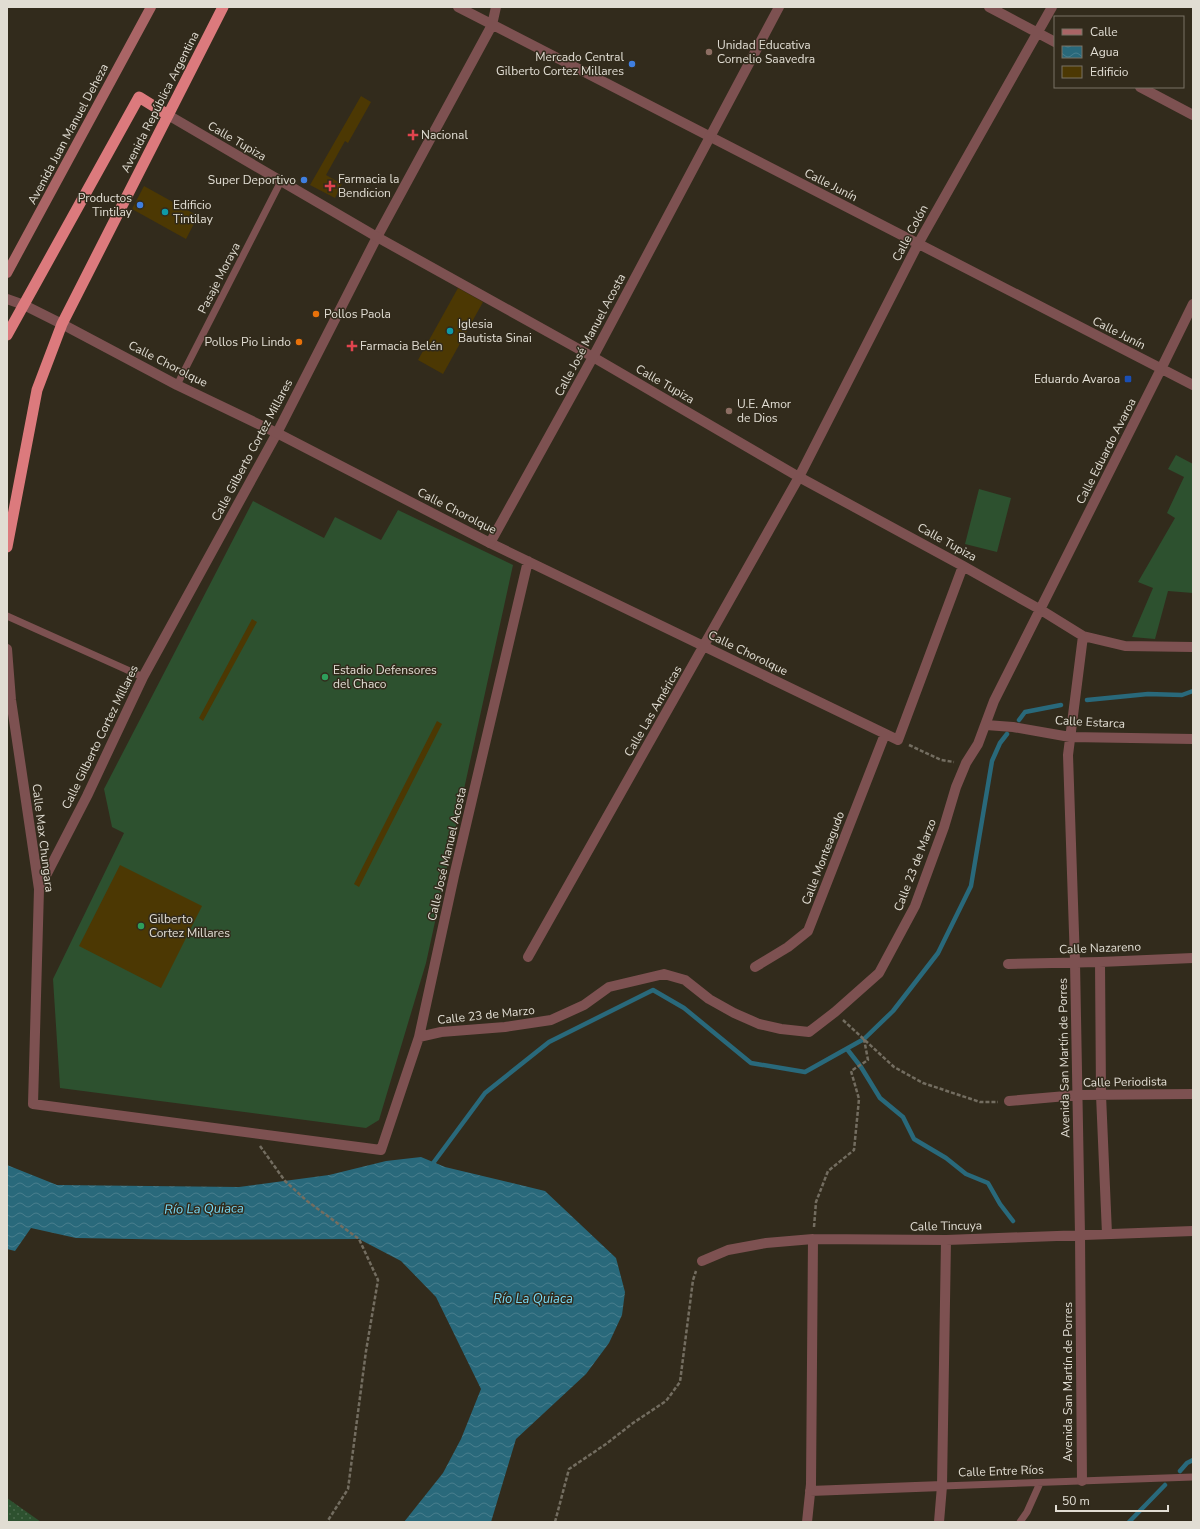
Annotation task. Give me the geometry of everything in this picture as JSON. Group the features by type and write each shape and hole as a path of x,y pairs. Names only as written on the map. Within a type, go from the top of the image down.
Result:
{"highway":[{"name":"Avenida República Argentina","path":"7,547 37,390 62,324 223,7"},
{"name":"Calle Tupiza","path":"24,305 139,98 168,115"},
{"path":"7,335 24,305"}],"main road":[{"name":"Avenida Juan Manuel Deheza","path":"7,273 151,7"}],"street":[{"name":"Calle Junín","path":"458,7 1193,385"},
{"name":"Calle Gilberto Cortez Millares","path":"39,889 87,796 143,677 276,433 377,238 492,25 496,7"},
{"name":"Calle José Manuel Acosta","path":"490,543 593,357 711,138 779,7"},
{"path":"989,7 1054,41"},
{"name":"Calle Colón","path":"799,477 918,244 1052,7"},
{"path":"1142,88 1193,115"},
{"name":"Calle Tupiza","path":"168,115 377,238 593,357 799,477 963,566 1083,636 1125,646 1193,648"},
{"name":"Calle Chorolque","path":"7,299 24,305 62,324 177,385 276,433 490,543 898,740"},
{"name":"Calle Eduardo Avaroa","path":"1040,610 1162,369 1193,304"},
{"name":"Calle Las Américas","path":"528,957 799,477"},
{"name":"Calle José Manuel Acosta","path":"250,1132 381,1150 419,1037 454,876 528,561"},
{"path":"898,740 963,566"},
{"name":"Calle 23 de Marzo","path":"419,1037 441,1032 505,1027 551,1020 584,1005 609,987 664,974 685,980 709,999 734,1013 759,1024 781,1029 809,1032 835,1012 879,973 915,906 944,827 956,787 966,763 978,744 994,701 1040,610"},
{"name":"Avenida San Martín de Porres","path":"1082,1481 1078,1095 1068,755 1083,636"},
{"name":"Calle Max Chungara","path":"7,649 11,700 39,889 33,1104 250,1132"},
{"name":"Calle Estarca","path":"986,725 1013,727 1070,737 1193,739"},
{"name":"Calle Monteagudo","path":"755,967 788,947 808,931 886,734"},
{"name":"Calle Nazareno","path":"1008,964 1193,958"},
{"path":"1100,962 1101,1095 1107,1234"},
{"name":"Calle Periodista","path":"1009,1101 1078,1095 1193,1094"},
{"name":"Calle Tincuya","path":"702,1261 728,1250 766,1243 813,1239 946,1240 1193,1231"},
{"path":"807,1522 810,1491 813,1239"},
{"path":"939,1522 942,1486 946,1240"},
{"name":"Calle Entre Ríos","path":"810,1491 942,1486"}],"lane":[{"name":"Pasaje Moraya","path":"177,385 281,181"},
{"path":"7,616 143,677"},
{"name":"Calle Entre Ríos","path":"942,1486 1193,1477"},
{"path":"1020,1522 1040,1483"}],"path":[{"path":"898,740 940,760 966,763"},
{"path":"835,1012 894,1067 923,1083 980,1102 1009,1101"},
{"path":"813,1239 816,1202 828,1171 854,1150 859,1099 851,1071 868,1060 864,1039"},
{"path":"250,1132 285,1181 307,1201 359,1239 378,1280 366,1352 348,1489 327,1522"},
{"path":"555,1522 569,1469 666,1401 680,1382 693,1280 696,1269 702,1261"}],"green space":[{"path":"1176,455 1193,464 1193,593 1168,591 1155,639 1132,637 1153,588 1138,582 1175,518 1167,513 1184,477 1168,469"},
{"path":"979,489 1011,498 997,552 965,544"},
{"name":"Estadio Defensores del Chaco","path":"253,501 324,538 335,517 381,540 398,510 513,565 426,963 379,1120 366,1128 60,1088 53,979 124,833 112,827 104,789"},
{"path":"7,1498 41,1522 7,1522"}],"water":[{"name":"Río La Quiaca","path":"421,1157 445,1167 545,1191 616,1258 625,1292 622,1315 609,1343 586,1374 516,1439 491,1522 404,1522 443,1473 461,1439 481,1389 436,1297 401,1261 359,1239 187,1240 76,1238 31,1228 15,1251 7,1249 7,1165 57,1185 239,1187 329,1175 386,1161"}],"building":[{"path":"361,96 371,102 348,143 345,141 326,175 342,184 335,198 310,185"},
{"name":"Edificio Tintilay","path":"144,186 198,216 186,239 132,209"},
{"name":"Iglesia Bautista Sinai","path":"458,288 483,302 443,374 418,360"},
{"path":"252,619 257,622 203,721 199,718"},
{"path":"437,721 442,724 359,887 354,884"},
{"name":"Gilberto Cortez Millares","path":"120,865 202,906 161,988 79,946"}],"waterway":[{"path":"1087,700 1148,694 1182,695 1193,691"},
{"path":"1019,720 1025,712 1061,705"},
{"path":"431,1166 485,1093 549,1042 653,990 684,1008 751,1063 805,1072 864,1039 893,1011 938,953 971,886 992,761 1000,743 1007,734"},
{"path":"847,1049 861,1067 880,1098 903,1117 914,1139 946,1158 966,1174 988,1183 1000,1204 1013,1221"},
{"path":"1180,1471 1187,1463 1193,1460"},
{"path":"1129,1522 1165,1485"}],"place":[{"name":"Unidad Educativa Cornelio Saavedra","path":"709,52"},
{"name":"Mercado Central Gilberto Cortez Millares","path":"632,64"},
{"name":"Nacional","path":"413,135"},
{"name":"Super Deportivo","path":"304,180"},
{"name":"Farmacia la Bendicion","path":"330,186"},
{"name":"Productos Tintilay","path":"140,205"},
{"name":"Edificio Tintilay","path":"165,212"},
{"name":"Pollos Paola","path":"316,314"},
{"name":"Iglesia Bautista Sinai","path":"450,331"},
{"name":"Pollos Pio Lindo","path":"299,342"},
{"name":"Farmacia Belén","path":"352,346"},
{"name":"Eduardo Avaroa","path":"1128,379"},
{"name":"U.E. Amor de Dios","path":"729,411"},
{"name":"Estadio Defensores del Chaco","path":"325,677"},
{"name":"Gilberto Cortez Millares","path":"141,926"}]}
